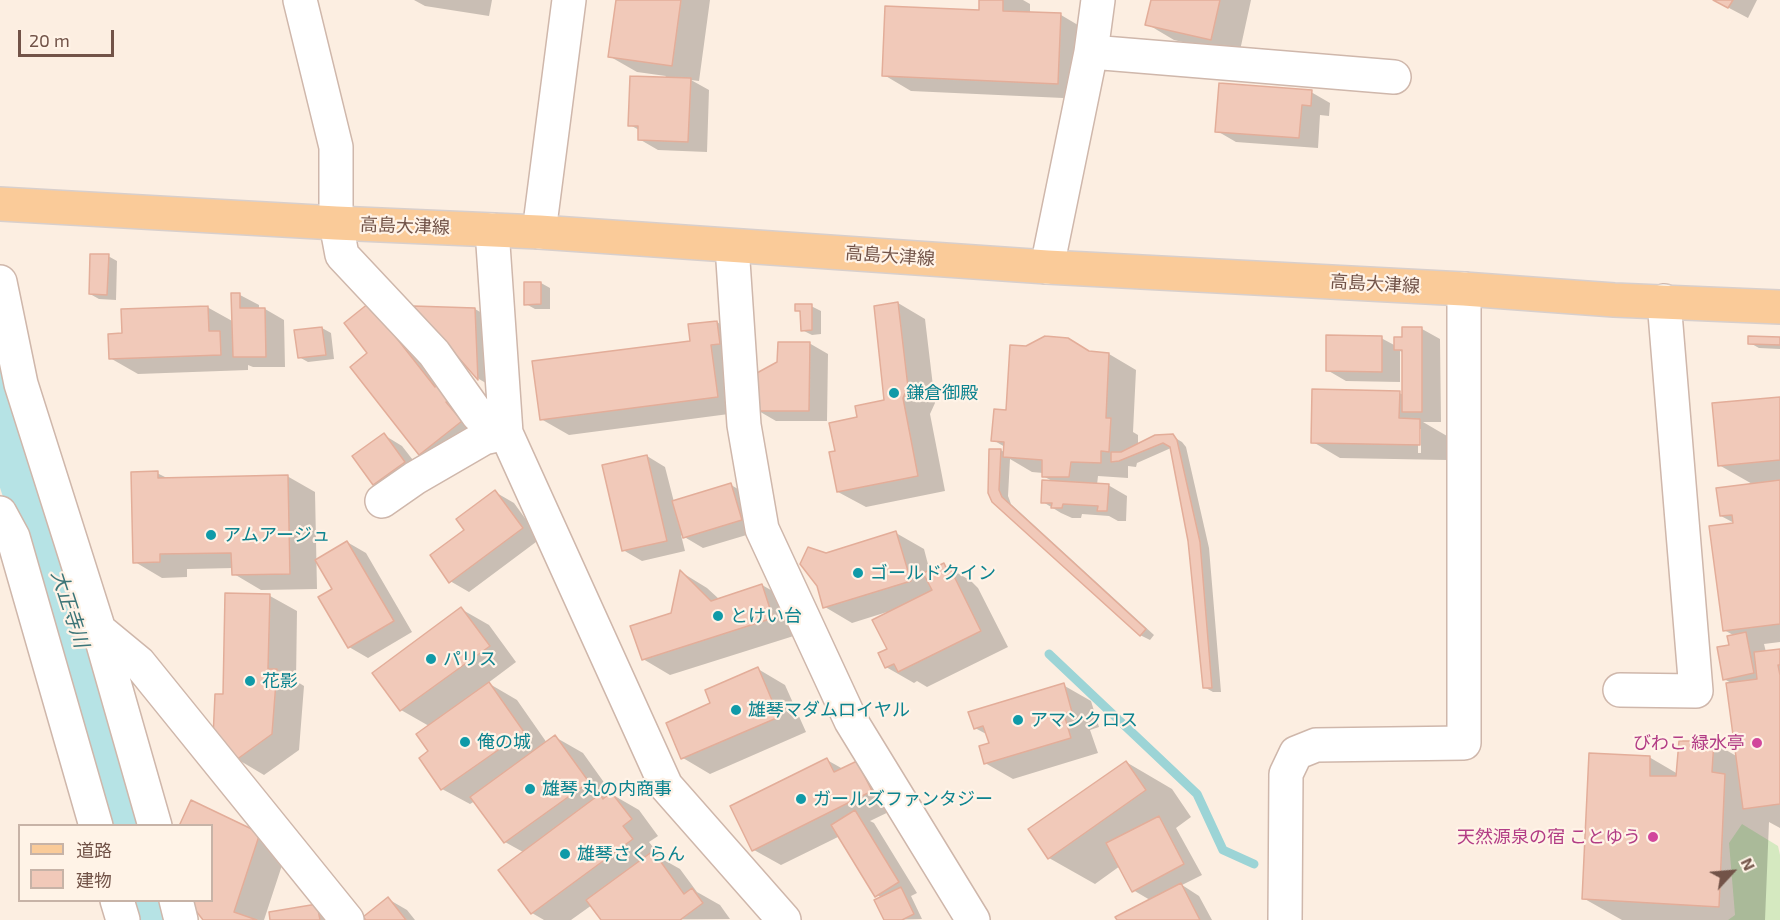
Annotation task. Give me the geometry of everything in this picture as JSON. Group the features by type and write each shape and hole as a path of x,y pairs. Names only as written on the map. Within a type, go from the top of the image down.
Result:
{"main road":[{"name":"高島大津線","path":"0,204 539,232 1047,267 1464,289 1614,300 1780,307"}],"street":[{"path":"300,0 336,147 336,223 342,255 434,353 478,415 506,433"},
{"path":"539,232 569,0"},
{"path":"1047,267 1090,52 1098,0"},
{"path":"1090,52 1394,77"},
{"path":"492,230 506,433 666,786 784,920"},
{"path":"732,246 744,425 762,529 851,721 973,920"},
{"path":"0,282 21,384 99,630 155,824"},
{"path":"1285,920 1286,774 1296,753 1316,745 1464,743 1464,289"},
{"path":"1620,690 1696,691 1664,301"},
{"path":"382,501 484,438 506,433"},
{"path":"0,513 12,537 96,824"},
{"path":"99,630 139,663 346,920"},
{"path":"118,902 123,920"},
{"path":"176,902 181,920"}],"green space":[{"path":"1742,824 1778,846 1780,920 1728,920 1735,915 1729,843"}],"building":[{"path":"616,0 681,0 672,66 608,57"},
{"path":"979,0 1003,0 1003,11 1061,13 1058,84 882,76 885,6 979,10"},
{"path":"1151,0 1220,0 1211,40 1145,25"},
{"path":"1713,0 1733,0 1728,8"},
{"path":"630,76 691,78 688,142 638,140 638,126 628,126"},
{"path":"1219,83 1312,90 1311,106 1302,105 1299,138 1215,132"},
{"path":"90,254 109,254 107,295 89,294"},
{"path":"524,282 541,282 541,304 524,305"},
{"path":"231,293 240,293 240,308 265,308 266,357 233,357"},
{"name":"鎌倉御殿","path":"898,302 908,387 903,398 918,476 837,492 829,452 835,451 829,423 857,417 855,406 884,400 874,306"},
{"path":"369,303 435,387 441,382 453,397 446,402 462,421 419,455 350,367 367,353 344,323"},
{"path":"795,304 812,304 812,330 801,331 800,311 795,311"},
{"path":"208,306 209,331 220,331 221,355 109,359 108,334 122,333 121,309"},
{"path":"413,306 475,308 478,380"},
{"path":"717,321 720,344 711,345 718,397 540,420 532,361 690,341 688,324"},
{"path":"322,327 326,355 298,358 294,330"},
{"path":"1402,327 1422,327 1422,412 1402,412 1402,350 1394,350 1394,337 1402,337"},
{"path":"1326,335 1382,336 1382,372 1326,371"},
{"path":"1045,336 1068,338 1089,351 1109,353 1106,418 1111,418 1109,452 1101,451 1101,463 1071,462 1069,477 1042,477 1042,460 1003,457 1004,442 991,441 994,409 1006,410 1010,345 1026,346"},
{"path":"1748,336 1780,337 1780,345 1748,344"},
{"path":"778,342 810,342 809,411 755,411 755,374 777,362"},
{"path":"1312,389 1400,391 1399,418 1420,419 1420,445 1311,443"},
{"path":"1780,397 1780,460 1718,466 1712,403"},
{"path":"384,433 405,462 373,485 352,456"},
{"path":"1173,434 1177,440 1200,542 1212,688 1203,688 1188,541 1170,447 1163,443 1119,461 1111,462 1111,452 1121,452 1155,435"},
{"path":"989,449 1001,449 999,490 1002,497 1146,629 1140,636 992,502 988,493"},
{"path":"647,455 667,541 622,551 602,465"},
{"name":"アムアージュ","path":"158,471 158,478 288,475 290,574 232,575 231,553 160,554 160,562 133,563 131,472"},
{"path":"1042,480 1109,484 1107,511 1097,511 1098,506 1063,504 1062,508 1051,508 1052,503 1041,503"},
{"path":"1780,480 1780,624 1723,631 1709,526 1733,523 1732,515 1720,516 1716,488"},
{"path":"731,483 742,520 683,538 672,501"},
{"path":"495,490 523,528 449,583 430,555 464,530 456,519"},
{"name":"ゴールドクイン","path":"896,531 911,581 823,608 817,586 800,564 808,547 826,553"},
{"path":"347,541 394,621 348,648 318,597 332,589 315,560"},
{"path":"944,563 948,572 951,570 981,631 898,672 894,664 885,668 878,653 887,649 872,620 932,590 923,573"},
{"name":"とけい台","path":"680,570 711,601 762,584 773,618 642,660 630,626 671,613"},
{"name":"花影","path":"225,593 270,594 268,669 277,669 272,734 236,760 213,738 215,694 223,694"},
{"name":"パリス","path":"461,607 490,646 400,711 372,673"},
{"path":"1746,632 1754,673 1723,680 1717,647 1729,645 1727,636"},
{"name":"びわこ 緑水亭","path":"1780,649 1780,665 1778,665 1780,675 1780,804 1743,809 1726,683 1757,679 1754,652"},
{"name":"雄琴マダムロイヤル","path":"758,667 779,717 681,759 666,723 710,703 705,690"},
{"name":"俺の城","path":"489,682 524,732 441,790 419,758 428,751 416,734"},
{"name":"アマンクロス","path":"1064,683 1072,712 1064,714 1071,738 984,764 979,746 989,743 983,726 974,729 968,712"},
{"name":"雄琴 丸の内商事","path":"555,735 589,782 504,843 470,797"},
{"name":"天然源泉の宿 ことゆう","path":"1679,741 1714,741 1712,772 1725,774 1719,907 1582,899 1589,753 1650,756 1650,776 1676,776"},
{"name":"ガールズファンタジー","path":"827,758 834,772 857,761 872,791 752,851 730,806"},
{"path":"1126,761 1146,790 1048,859 1028,829"},
{"name":"雄琴さくらん","path":"611,792 632,819 623,826 633,839 531,914 498,870 600,794 603,799"},
{"path":"191,800 260,833 234,912 257,920 203,920 193,907 194,902 213,902 213,824 180,824"},
{"path":"855,810 899,882 875,897 831,825"},
{"path":"1159,816 1184,864 1132,892 1106,843"},
{"path":"653,851 684,894 692,888 703,903 680,920 601,920 586,900"},
{"path":"1181,883 1200,920 1117,920 1115,917"},
{"path":"901,887 914,914 902,920 884,920 874,900"},
{"path":"388,897 406,920 366,920 363,917"},
{"path":"317,904 320,920 270,920 269,912"}],"waterway":[{"name":"大正寺川","path":"0,395 104,711 135,824"},
{"path":"1049,654 1197,794 1223,850 1254,864"},
{"name":"大正寺川","path":"158,902 163,920"}],"place":[{"name":"鎌倉御殿","path":"894,393"},
{"name":"アムアージュ","path":"211,535"},
{"name":"ゴールドクイン","path":"858,573"},
{"name":"とけい台","path":"718,616"},
{"name":"パリス","path":"431,659"},
{"name":"花影","path":"250,681"},
{"name":"雄琴マダムロイヤル","path":"736,710"},
{"name":"アマンクロス","path":"1018,720"},
{"name":"俺の城","path":"465,742"},
{"name":"びわこ 緑水亭","path":"1757,743"},
{"name":"雄琴 丸の内商事","path":"530,789"},
{"name":"ガールズファンタジー","path":"801,799"},
{"name":"天然源泉の宿 ことゆう","path":"1653,837"},
{"name":"雄琴さくらん","path":"565,854"}]}
